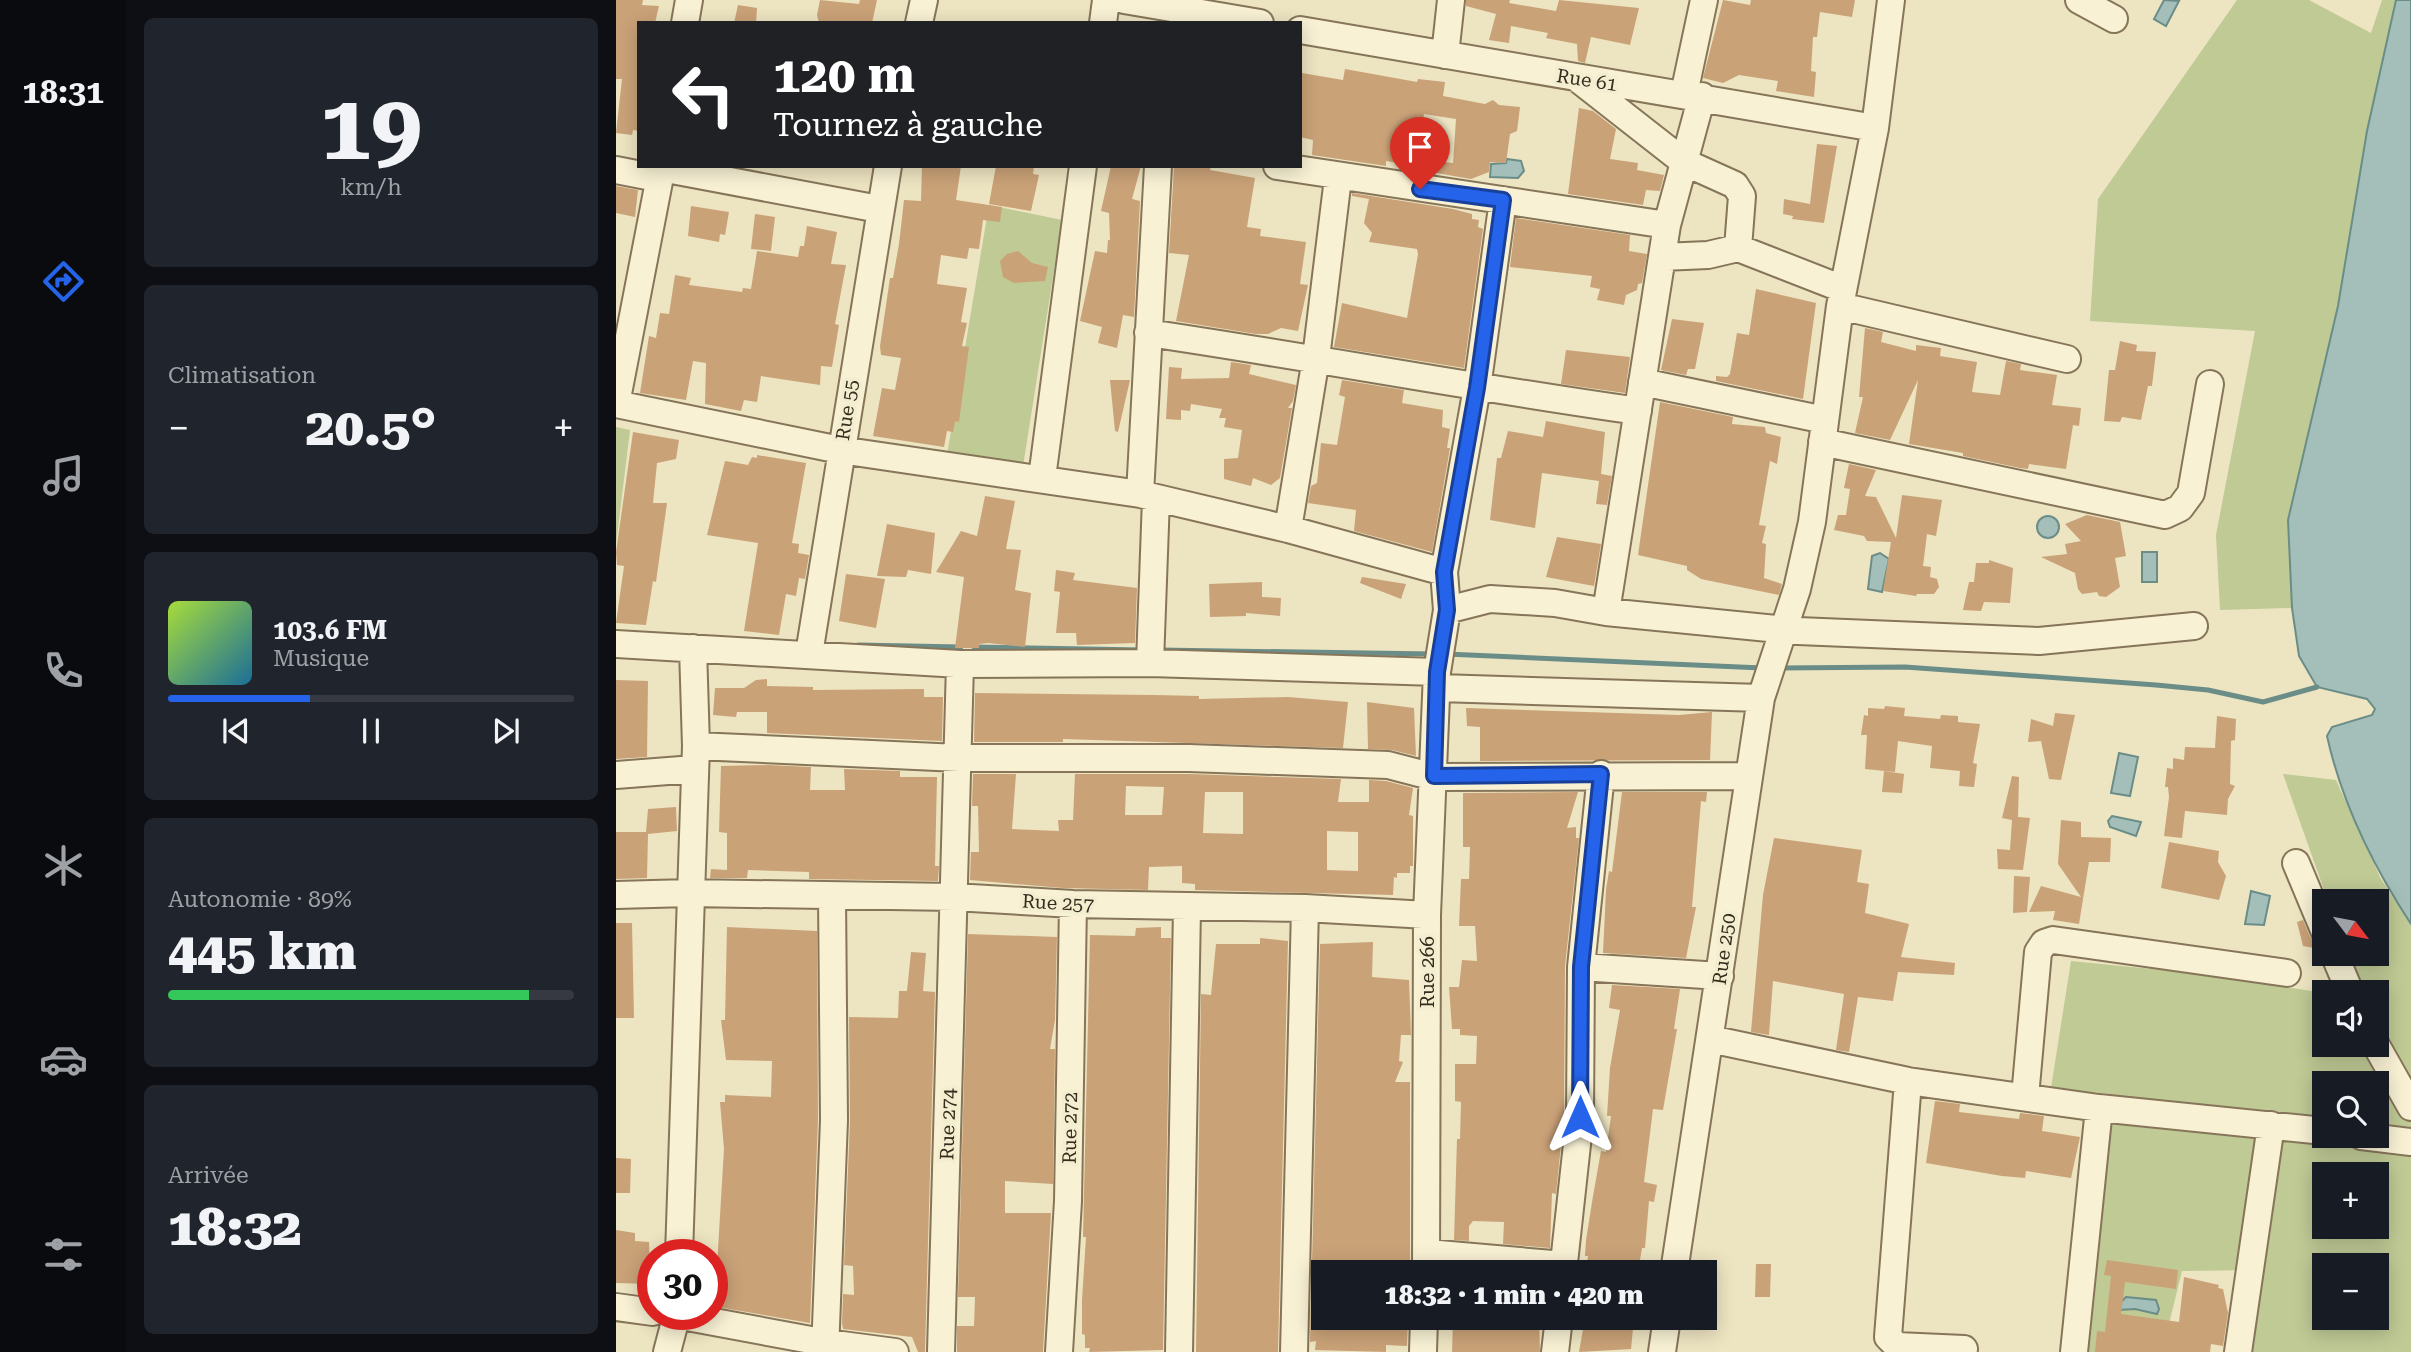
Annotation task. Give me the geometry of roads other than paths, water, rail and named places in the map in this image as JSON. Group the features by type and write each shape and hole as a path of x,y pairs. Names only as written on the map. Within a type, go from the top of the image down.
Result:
{"street":[{"path":"685,21 689,0"},
{"path":"919,21 924,0"},
{"path":"1103,21 1106,0"},
{"path":"1124,0 1248,21"},
{"path":"1445,55 1451,0"},
{"path":"1606,612 1667,225 1684,162 1704,0"},
{"name":"Rue 250","path":"1676,1260 1761,698 1785,629 1812,522 1842,297 1875,128 1891,0"},
{"path":"2079,0 2113,19"},
{"name":"Rue 61","path":"1302,30 1875,128"},
{"path":"1578,79 1684,162 1735,185 1742,195 1738,248"},
{"name":"Rue 55","path":"809,654 888,168"},
{"path":"1042,478 1083,168"},
{"path":"1150,663 1147,332 1158,168"},
{"path":"1287,168 1338,178 1667,225"},
{"path":"616,170 660,171 879,209"},
{"path":"660,171 616,404 840,450 1042,478 1148,496 1289,529 1444,572"},
{"path":"1289,529 1316,358 1338,178"},
{"name":"Rue 266","path":"1426,1260 1427,915 1438,680 1447,610 1444,572 1477,388 1503,200"},
{"path":"1662,257 1707,255 1738,248 1842,297 2067,359"},
{"path":"1147,332 1316,358 1477,388 1638,411"},
{"path":"1643,382 1824,431 2165,515 2180,508 2191,493 2210,384"},
{"path":"1447,610 1490,599 1555,603 1606,612 1785,629 2039,641 2194,626"},
{"path":"616,645 960,664 1150,663 1761,698"},
{"path":"679,1239 695,757 693,648"},
{"name":"Rue 274","path":"941,1352 960,664"},
{"path":"616,775 695,757 1189,758 1374,765 1434,776 1749,776"},
{"path":"1565,1260 1580,1117 1581,967 1601,774"},
{"path":"2296,863 2312,901"},
{"name":"Rue 257","path":"616,895 689,893 954,897 1073,904 1305,908 1427,915"},
{"path":"826,1348 834,1119 832,896"},
{"name":"Rue 272","path":"1059,1352 1068,1201 1073,904"},
{"path":"1179,1352 1187,908"},
{"path":"1294,1352 1305,908"},
{"path":"2025,1097 2038,952 2044,943 2053,940 2287,972"},
{"path":"1581,967 1720,976"},
{"path":"1710,1039 1908,1081 2099,1108 2312,1130"},
{"path":"2383,1057 2411,1107"},
{"path":"1908,1081 1888,1337 1897,1346 1964,1349"},
{"path":"2074,1352 2099,1108"},
{"path":"2238,1352 2272,1125"},
{"path":"2389,1139 2411,1142"},
{"path":"616,1307 637,1310"},
{"path":"728,1326 826,1348 895,1352"},
{"path":"667,1352 673,1330"},
{"path":"1423,1352 1424,1330"},
{"path":"1555,1352 1558,1330"},
{"path":"1662,1352 1665,1330"}],"water":[{"path":"2164,0 2179,1 2166,26 2154,19"},
{"path":"2396,0 2411,0 2411,924 2360,834 2341,786 2327,736 2332,727 2372,715 2375,709 2367,699 2317,687 2299,656 2292,608 2288,520 2338,306 2367,131"},
{"path":"1507,159 1521,161 1524,171 1518,178 1490,177 1491,164 1506,163"},
{"path":"2044,516 2052,516 2059,523 2059,531 2052,538 2044,538 2037,531 2037,523"},
{"path":"2142,552 2157,552 2157,582 2142,582"},
{"path":"1880,553 1889,559 1882,592 1868,589 1872,556"},
{"path":"2119,753 2138,757 2130,796 2111,793"},
{"path":"2112,816 2141,822 2136,836 2110,827 2108,821"},
{"path":"2251,891 2270,896 2264,925 2245,924"},
{"path":"2126,1297 2156,1300 2159,1309 2157,1314 2135,1309 2119,1310 2120,1303"}],"waterway":[{"path":"858,645 961,647"},
{"path":"974,647 1143,650"},
{"path":"1159,650 1433,654"},
{"path":"1446,654 1762,668"},
{"path":"1779,668 1905,667 2208,690 2263,702 2317,687"}]}
